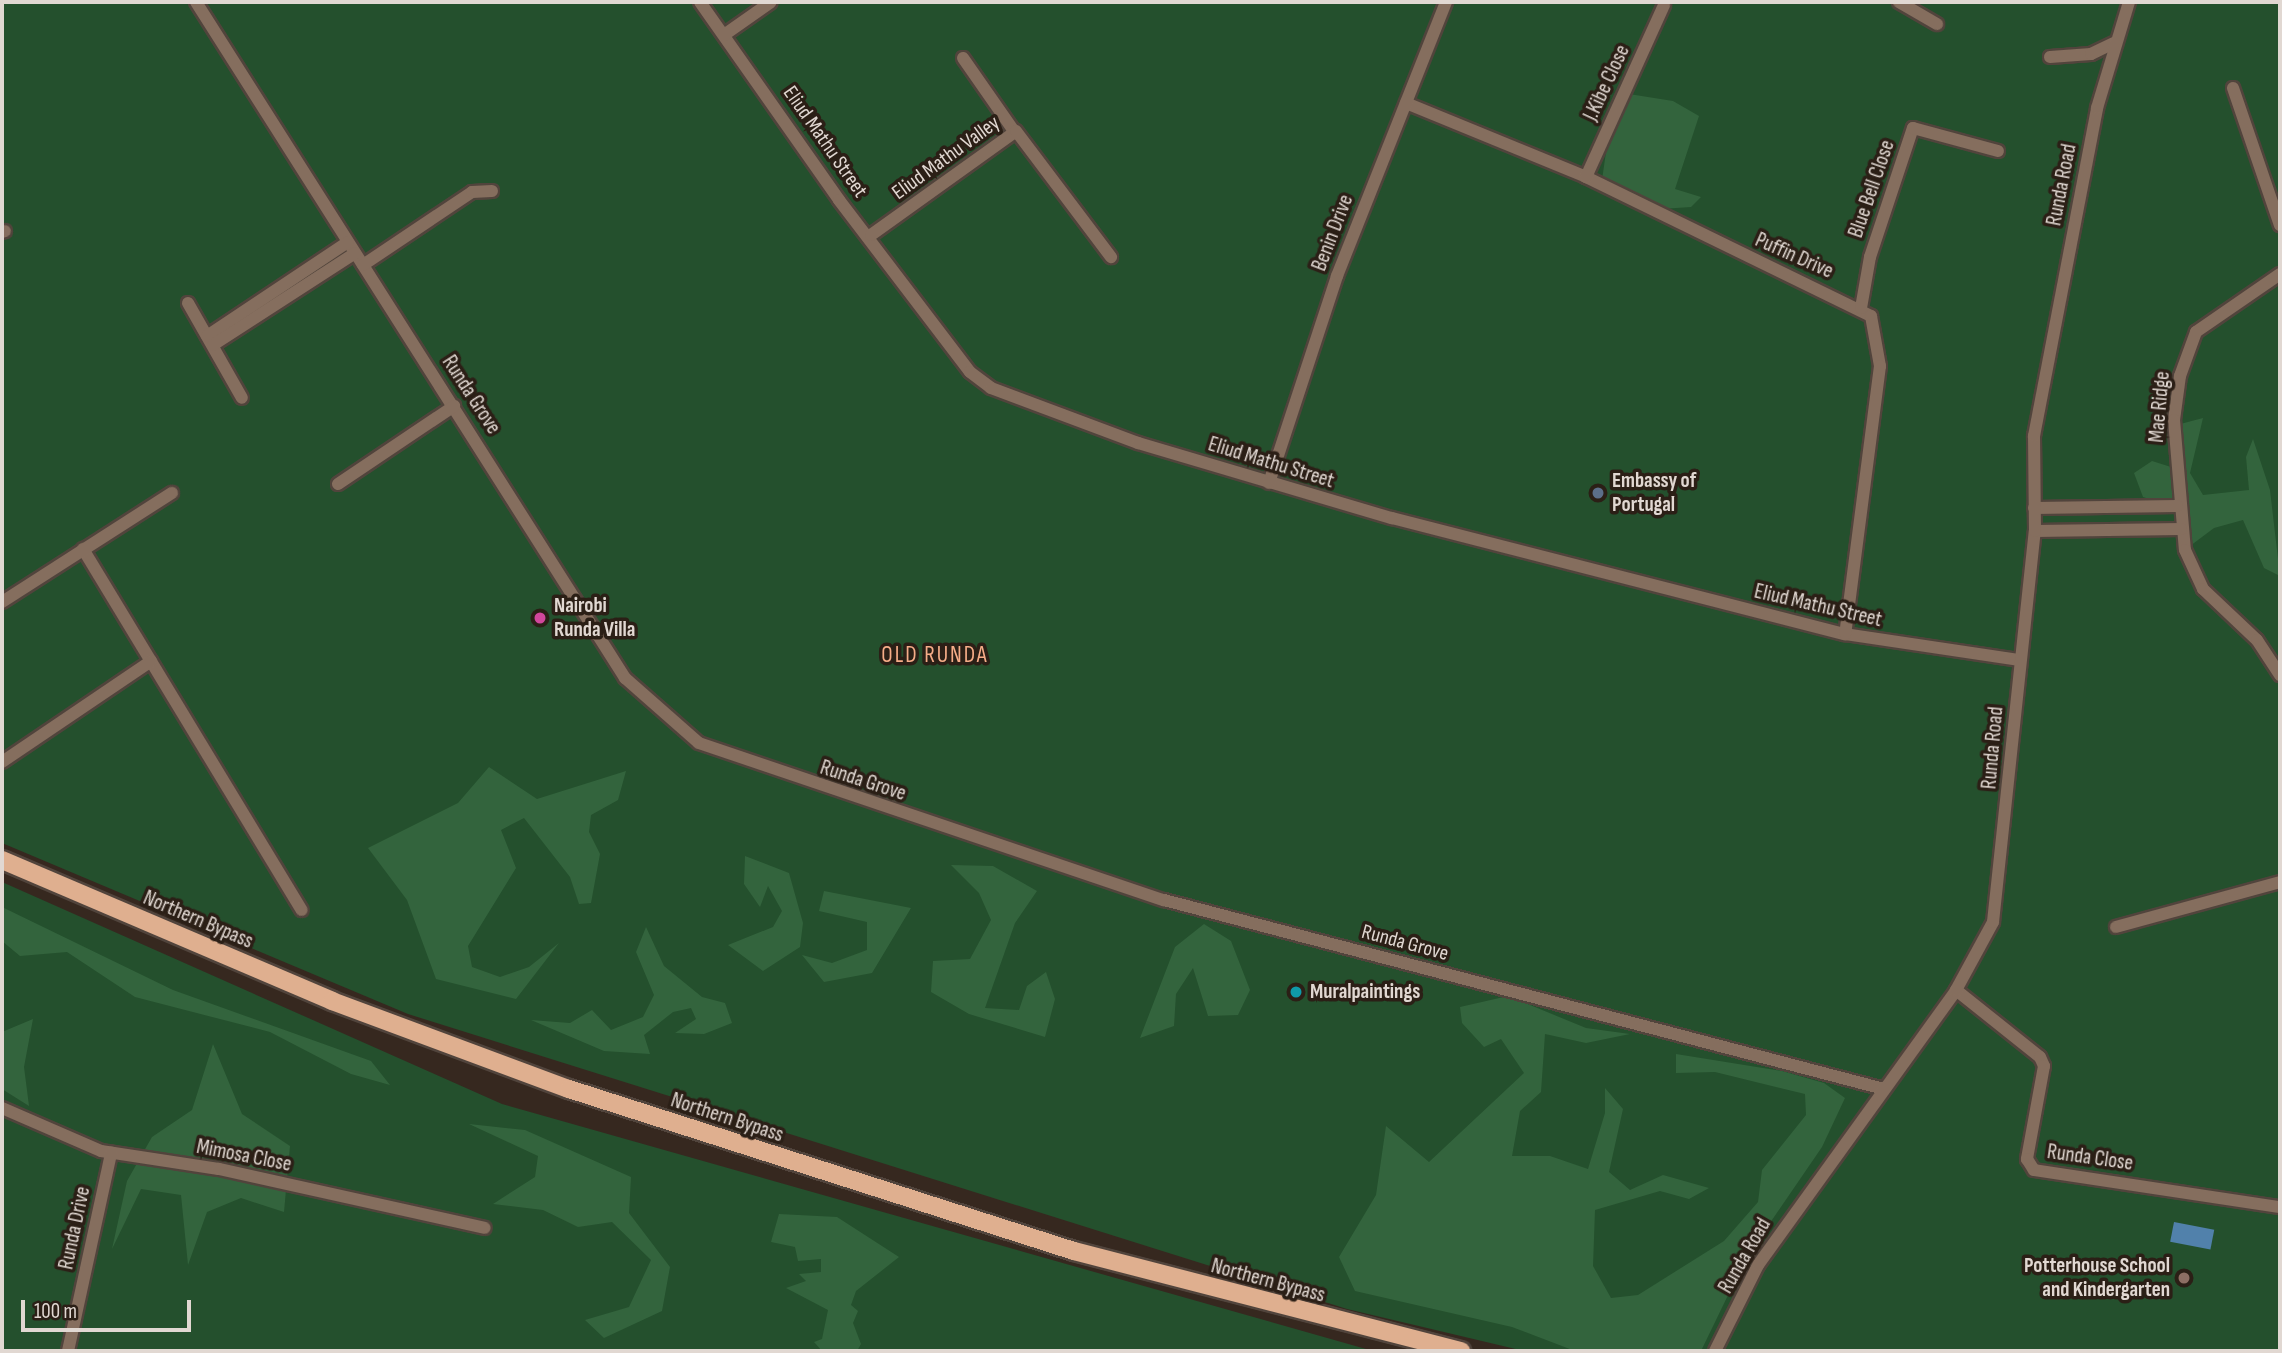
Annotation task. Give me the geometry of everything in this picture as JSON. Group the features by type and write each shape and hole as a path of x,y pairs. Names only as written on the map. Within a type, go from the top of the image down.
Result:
{"main road":[{"name":"Northern Bypass","path":"2,860 332,1001 569,1089 1024,1237 1461,1351"}],"street":[{"name":"Runda Grove","path":"196,2 625,678 699,743 1164,900 1884,1088"},
{"name":"Eliud Mathu Street","path":"700,2 839,200 871,235 970,372 991,388 1269,483 1845,634 2019,660"},
{"path":"724,35 771,2"},
{"name":"Benin Drive","path":"1269,483 1337,276 1446,2"},
{"path":"1899,2 1937,24"},
{"name":"Runda Road","path":"1715,1351 1758,1265 1956,990 1993,922 2019,660 2035,531 2034,436 2105,73 2129,2"},
{"name":"J.Kibe Close","path":"1586,177 1664,5"},
{"path":"2050,57 2091,54 2114,43"},
{"path":"963,58 1014,131"},
{"path":"2233,88 2280,225"},
{"name":"Puffin Drive","path":"1406,103 1586,177 1861,308"},
{"name":"Blue Bell Close","path":"1861,308 1870,257 1913,128 1998,151"},
{"name":"Eliud Mathu Valley","path":"871,235 1014,131 1111,257"},
{"path":"363,265 472,192 492,191"},
{"path":"210,341 352,248"},
{"name":"Mae Ridge","path":"2280,274 2196,332 2186,354 2174,420 2177,506 2181,529 2203,589 2257,640 2280,676"},
{"path":"188,303 242,398"},
{"path":"1845,634 1880,366 1876,330 1861,308"},
{"path":"338,484 454,406"},
{"path":"2,602 172,493"},
{"path":"2034,508 2177,506"},
{"path":"2035,531 2181,529"},
{"path":"83,549 302,910"},
{"path":"2,762 151,661"},
{"path":"2116,927 2280,882"},
{"name":"Runda Close","path":"1956,990 2040,1057 2026,1159 2034,1170 2280,1207"},
{"name":"Mimosa Close","path":"2,1108 111,1153 219,1169 485,1228"},
{"name":"Runda Drive","path":"68,1351 111,1153"}],"green space":[{"path":"2,2 2280,2 2280,1351 1524,1351 1347,1309 408,1014 2,843"},
{"path":"1629,94 1673,101 1699,116 1675,189 1701,197 1691,207 1661,209 1602,180 1608,138"},
{"path":"2203,418 2190,473 2203,495 2249,490 2246,457 2253,439 2270,490 2280,576 2264,568 2243,520 2214,528 2190,546 2172,524 2190,512 2143,497 2134,473 2152,461 2171,467 2169,427"},
{"path":"489,767 537,799 626,771 618,800 591,815 589,832 600,854 591,903 579,904 570,877 524,818 501,830 516,868 468,946 472,967 500,977 529,967 559,943 516,999 436,979 407,900 368,848 458,803"},
{"path":"745,856 789,873 803,923 800,947 763,971 728,945 773,927 782,911 768,886 760,907 744,884"},
{"path":"951,865 993,866 1037,891 1015,923 985,1008 1019,1010 1027,986 1046,972 1055,999 1045,1037 969,1014 931,992 933,961 970,959 991,920 979,893"},
{"path":"2,882 502,1104 1373,1351 2,1351"},
{"path":"824,891 911,908 872,973 824,982 802,955 832,963 867,950 867,922 819,911"},
{"path":"2,907 173,990 371,1061 390,1085 351,1074 270,1032 135,997 67,952 20,956 2,941"},
{"path":"1204,924 1231,941 1250,990 1238,1015 1208,1016 1193,968 1176,994 1174,1026 1140,1038 1175,947"},
{"path":"646,927 664,966 702,997 725,1003 732,1023 704,1034 675,1033 696,1019 691,1008 673,1012 644,1035 650,1054 604,1051 531,1020 570,1023 592,1010 611,1030 643,1017 654,995 636,952"},
{"path":"1508,996 1586,1028 1630,1034 1586,1043 1545,1034 1541,1092 1520,1111 1512,1156 1550,1156 1588,1169 1605,1113 1605,1088 1623,1109 1609,1172 1630,1190 1663,1175 1709,1188 1689,1199 1660,1191 1595,1210 1593,1266 1611,1298 1638,1295 1724,1241 1758,1202 1762,1170 1806,1115 1805,1094 1715,1072 1676,1073 1676,1054 1782,1071 1824,1083 1845,1098 1822,1147 1746,1258 1701,1351 1575,1351 1512,1327 1355,1291 1339,1257 1376,1195 1386,1126 1429,1162 1524,1073 1501,1039 1484,1047 1462,1023 1460,1007"},
{"path":"33,1019 24,1067 29,1106 2,1089 2,1032"},
{"path":"213,1044 242,1114 290,1146 284,1212 241,1198 207,1212 188,1265 181,1195 141,1189 112,1249 127,1181 152,1137 192,1110"},
{"path":"469,1124 525,1130 631,1177 629,1213 670,1267 662,1311 604,1338 585,1320 629,1307 651,1260 612,1222 578,1227 543,1210 493,1204 535,1177 538,1156"},
{"path":"779,1214 837,1217 899,1257 856,1291 851,1305 858,1311 853,1323 861,1344 857,1351 822,1351 814,1342 822,1339 828,1310 786,1288 806,1281 799,1274 821,1272 821,1259 798,1261 795,1247 771,1242"}],"water":[{"path":"2174,1222 2214,1230 2210,1249 2170,1242"}],"place":[{"name":"Embassy of Portugal","path":"1598,493"},
{"name":"Nairobi Runda Villa","path":"540,618"},
{"name":"Muralpaintings","path":"1296,992"},
{"name":"Potterhouse School and Kindergarten","path":"2184,1278"}],"district":[{"name":"OLD RUNDA","path":"935,655"}]}
